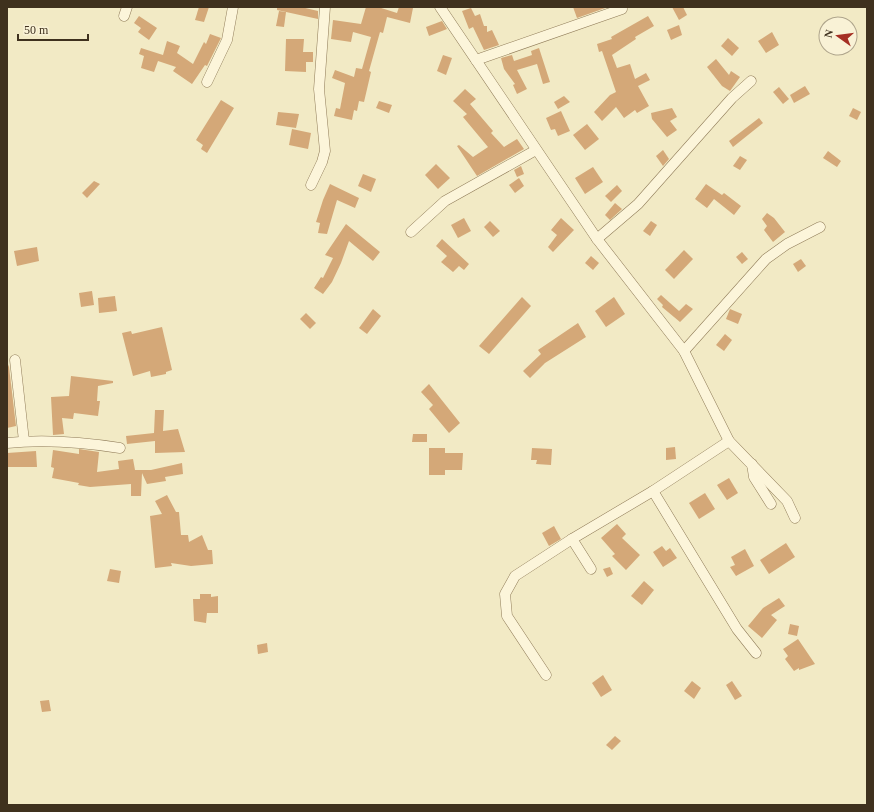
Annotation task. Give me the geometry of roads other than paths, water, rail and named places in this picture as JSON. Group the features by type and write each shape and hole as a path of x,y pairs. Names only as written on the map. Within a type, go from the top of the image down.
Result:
{"street":[{"path":"207,82 227,40 233,7"},
{"path":"311,185 322,162 325,151 319,89 325,7"},
{"path":"440,7 596,239 684,351 729,441 787,501 795,518"},
{"path":"476,60 622,9"},
{"path":"596,239 638,204 732,98 751,81"},
{"path":"411,232 445,201 536,150"},
{"path":"684,351 766,259 787,244 820,227"},
{"path":"15,360 24,441"},
{"path":"7,443 24,441 83,442 120,448"},
{"path":"546,675 507,616 505,594 516,576 572,539 653,491 729,441"},
{"path":"752,464 754,476 771,504"},
{"path":"653,491 737,628 756,653"},
{"path":"572,539 591,569"}]}
